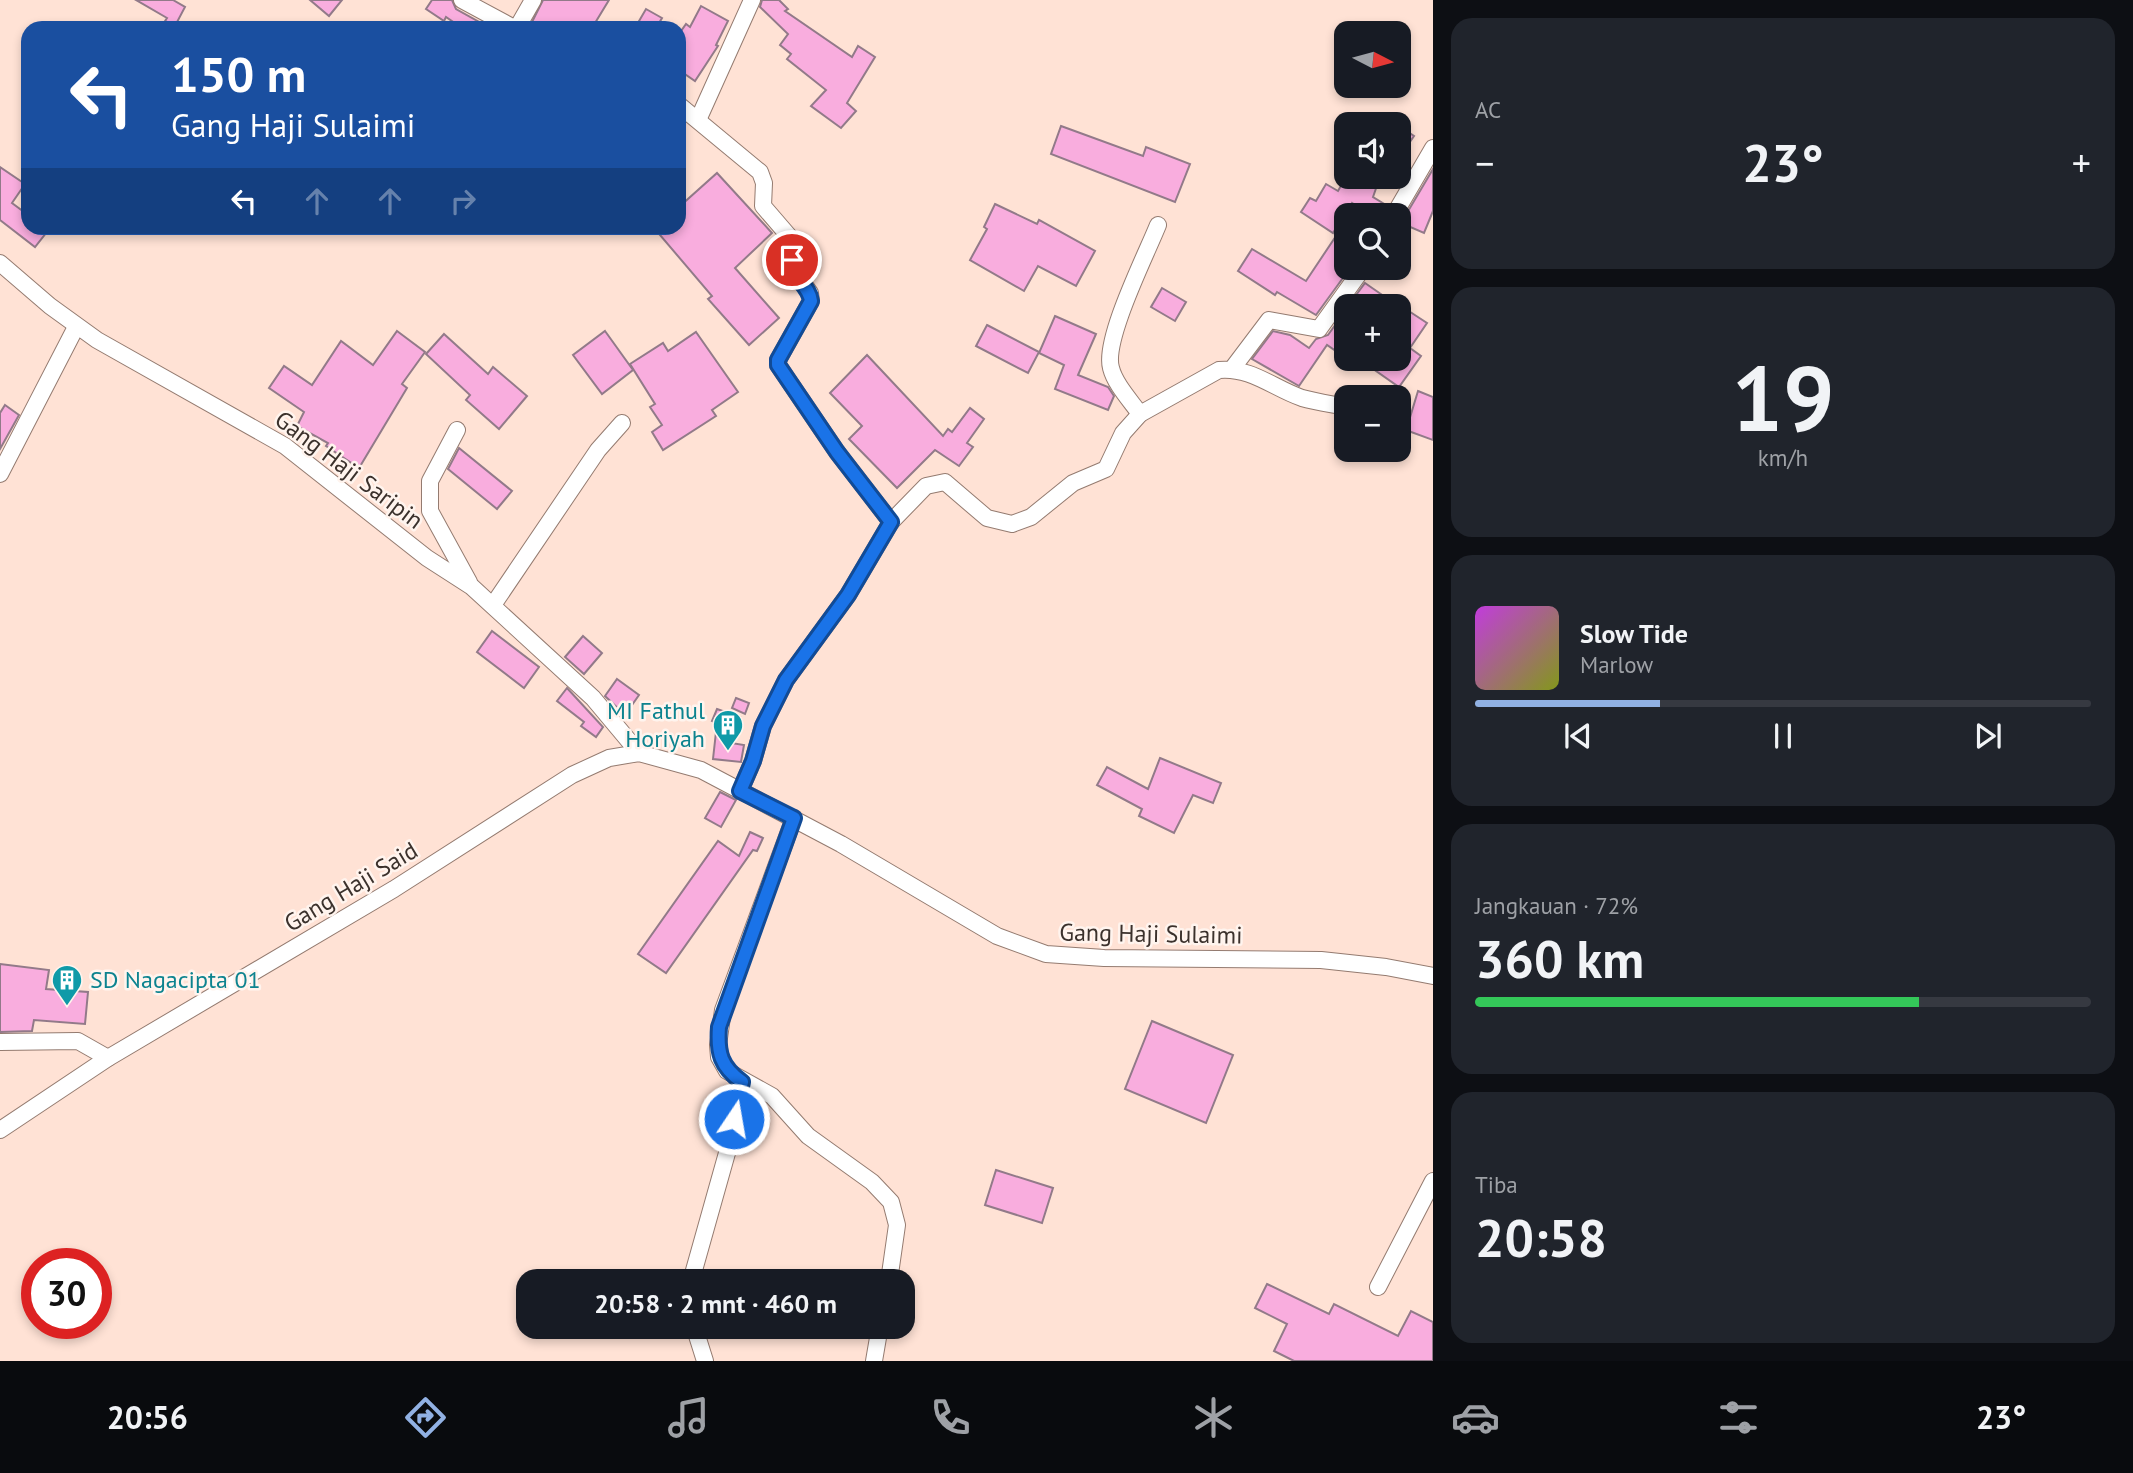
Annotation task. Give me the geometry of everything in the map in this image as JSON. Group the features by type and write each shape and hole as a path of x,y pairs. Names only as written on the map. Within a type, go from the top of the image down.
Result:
{"street":[{"path":"462,0 502,21"},
{"path":"520,21 533,0"},
{"path":"698,120 752,0"},
{"path":"686,111 760,172 764,183 764,206 794,242 791,266 810,293 811,301 778,360 780,370 891,522"},
{"path":"1401,203 1433,148"},
{"path":"1140,414 1116,379 1110,357 1114,335 1158,225"},
{"name":"Gang Haji Saripin","path":"0,263 76,327 145,370 211,403 285,446 427,558 472,587 593,698 639,753"},
{"path":"1232,369 1269,320 1313,330 1324,325 1355,280"},
{"path":"0,474 6,467 76,327"},
{"path":"740,791 753,761 763,726 786,680 855,583 891,522 926,486 937,482 951,485 993,522 1020,522 1073,483 1106,469 1123,433 1140,414 1208,375 1232,369 1258,376 1303,398 1334,404"},
{"path":"494,605 598,450 622,423"},
{"path":"457,430 430,481 430,511 455,562 472,587"},
{"name":"Gang Haji Said","path":"0,1129 108,1058 394,889 572,775 609,758 639,753 701,770 740,791"},
{"name":"Gang Haji Sulaimi","path":"740,791 794,818 997,936 1046,954 1104,958 1321,960 1386,967 1433,976"},
{"path":"794,818 719,1027 719,1057 727,1071 742,1082 772,1096 808,1136 873,1182 891,1202 897,1225 891,1269"},
{"path":"0,1042 78,1041 108,1058"},
{"path":"694,1269 727,1153 742,1082"},
{"path":"1378,1287 1433,1181"},
{"path":"698,1339 705,1361"},
{"path":"874,1361 878,1339"}],"building":[{"path":"136,0 173,0 185,7 178,21 165,21 167,18"},
{"path":"310,0 342,0 329,16"},
{"path":"432,0 452,0 456,9 477,21 452,21 446,17 444,21 426,9"},
{"path":"543,0 609,0 596,21 532,21"},
{"path":"762,0 779,0 788,9 785,11 852,57 858,46 875,57 847,103 856,111 841,128 811,106 826,90 787,59 791,54 780,45 788,34 760,7"},
{"path":"701,6 728,21 716,45 718,46 695,81 686,75 686,24 690,27"},
{"path":"646,9 662,18 660,21 639,21"},
{"path":"1061,126 1143,156 1146,147 1190,164 1175,202 1051,154"},
{"path":"0,167 21,181 21,190 12,203 21,210 21,235 44,235 35,247 0,220"},
{"path":"1433,169 1433,211 1424,233 1411,227 1411,206"},
{"path":"717,173 772,233 735,268 779,318 749,345 708,299 712,296 660,235 686,235 686,201"},
{"path":"1326,184 1338,191 1376,189 1373,197 1383,203 1334,203 1333,233 1301,212 1310,198 1316,201"},
{"path":"995,204 1037,224 1039,220 1095,251 1076,286 1038,266 1024,291 970,260 987,229 984,227"},
{"path":"1334,239 1334,280 1341,280 1316,315 1277,292 1275,295 1238,271 1252,249 1306,281"},
{"path":"1365,283 1381,294 1357,294"},
{"path":"1162,288 1186,302 1175,321 1151,307"},
{"path":"1411,313 1427,323 1411,347"},
{"path":"1055,316 1096,334 1078,375 1108,387 1114,396 1108,410 1055,389 1064,365 1039,353"},
{"path":"987,325 1039,352 1028,373 976,346"},
{"path":"1334,327 1334,350 1327,345 1299,386 1252,359 1273,331 1290,335 1309,348 1316,339 1328,335"},
{"path":"397,331 425,352 402,384 407,388 359,468 326,446 328,443 297,426 304,412 269,388 284,366 312,385 341,341 373,365"},
{"path":"605,331 633,370 602,394 573,355"},
{"path":"696,332 738,392 712,410 716,416 663,450 652,432 662,425 650,407 655,404 630,364 663,343 668,351"},
{"path":"444,334 488,374 493,367 527,396 499,429 466,400 470,395 426,354"},
{"path":"1411,349 1421,356 1411,370"},
{"path":"867,355 943,436 948,429 952,432 970,408 984,419 967,443 973,447 959,466 935,450 897,488 849,439 862,426 830,393"},
{"path":"1376,371 1410,371 1400,385 1396,385"},
{"path":"1418,391 1433,397 1433,440 1411,432 1411,414"},
{"path":"5,405 19,415 0,449 0,413"},
{"path":"459,448 512,491 497,509 448,469"},
{"path":"492,631 539,667 524,688 477,652"},
{"path":"583,636 602,653 584,674 565,657"},
{"path":"617,679 639,695 625,715 605,696"},
{"path":"567,688 603,727 596,737 581,726 584,722 557,701"},
{"path":"736,698 749,703 745,714 732,708"},
{"path":"717,709 740,717 731,743 744,745 741,762 713,759 717,723 712,721"},
{"path":"1160,758 1221,783 1213,803 1193,795 1174,833 1139,816 1142,809 1097,785 1107,767 1148,789"},
{"path":"720,792 736,800 721,827 705,818"},
{"path":"750,832 763,838 757,851 753,850 666,973 638,954 718,841 739,856"},
{"path":"0,964 49,970 46,989 88,992 85,1024 34,1020 32,1031 0,1032"},
{"path":"1152,1021 1233,1055 1206,1123 1125,1089"},
{"path":"996,1170 1053,1188 1042,1223 985,1205"},
{"path":"1267,1284 1329,1314 1334,1304 1398,1336 1411,1311 1433,1322 1433,1361 1294,1361 1274,1351 1287,1324 1255,1308"}],"place":[{"name":"MI Fathul Horiyah","path":"728,752"},
{"name":"SD Nagacipta 01","path":"67,1007"}],"route":[{"path":"734,1119 742,1082 727,1071 719,1057 719,1027 759,909 794,818 740,791 753,761 763,726 786,680 848,595 891,522 837,452 778,365 778,360 799,327 811,301 810,293 793,272 792,260"}]}
